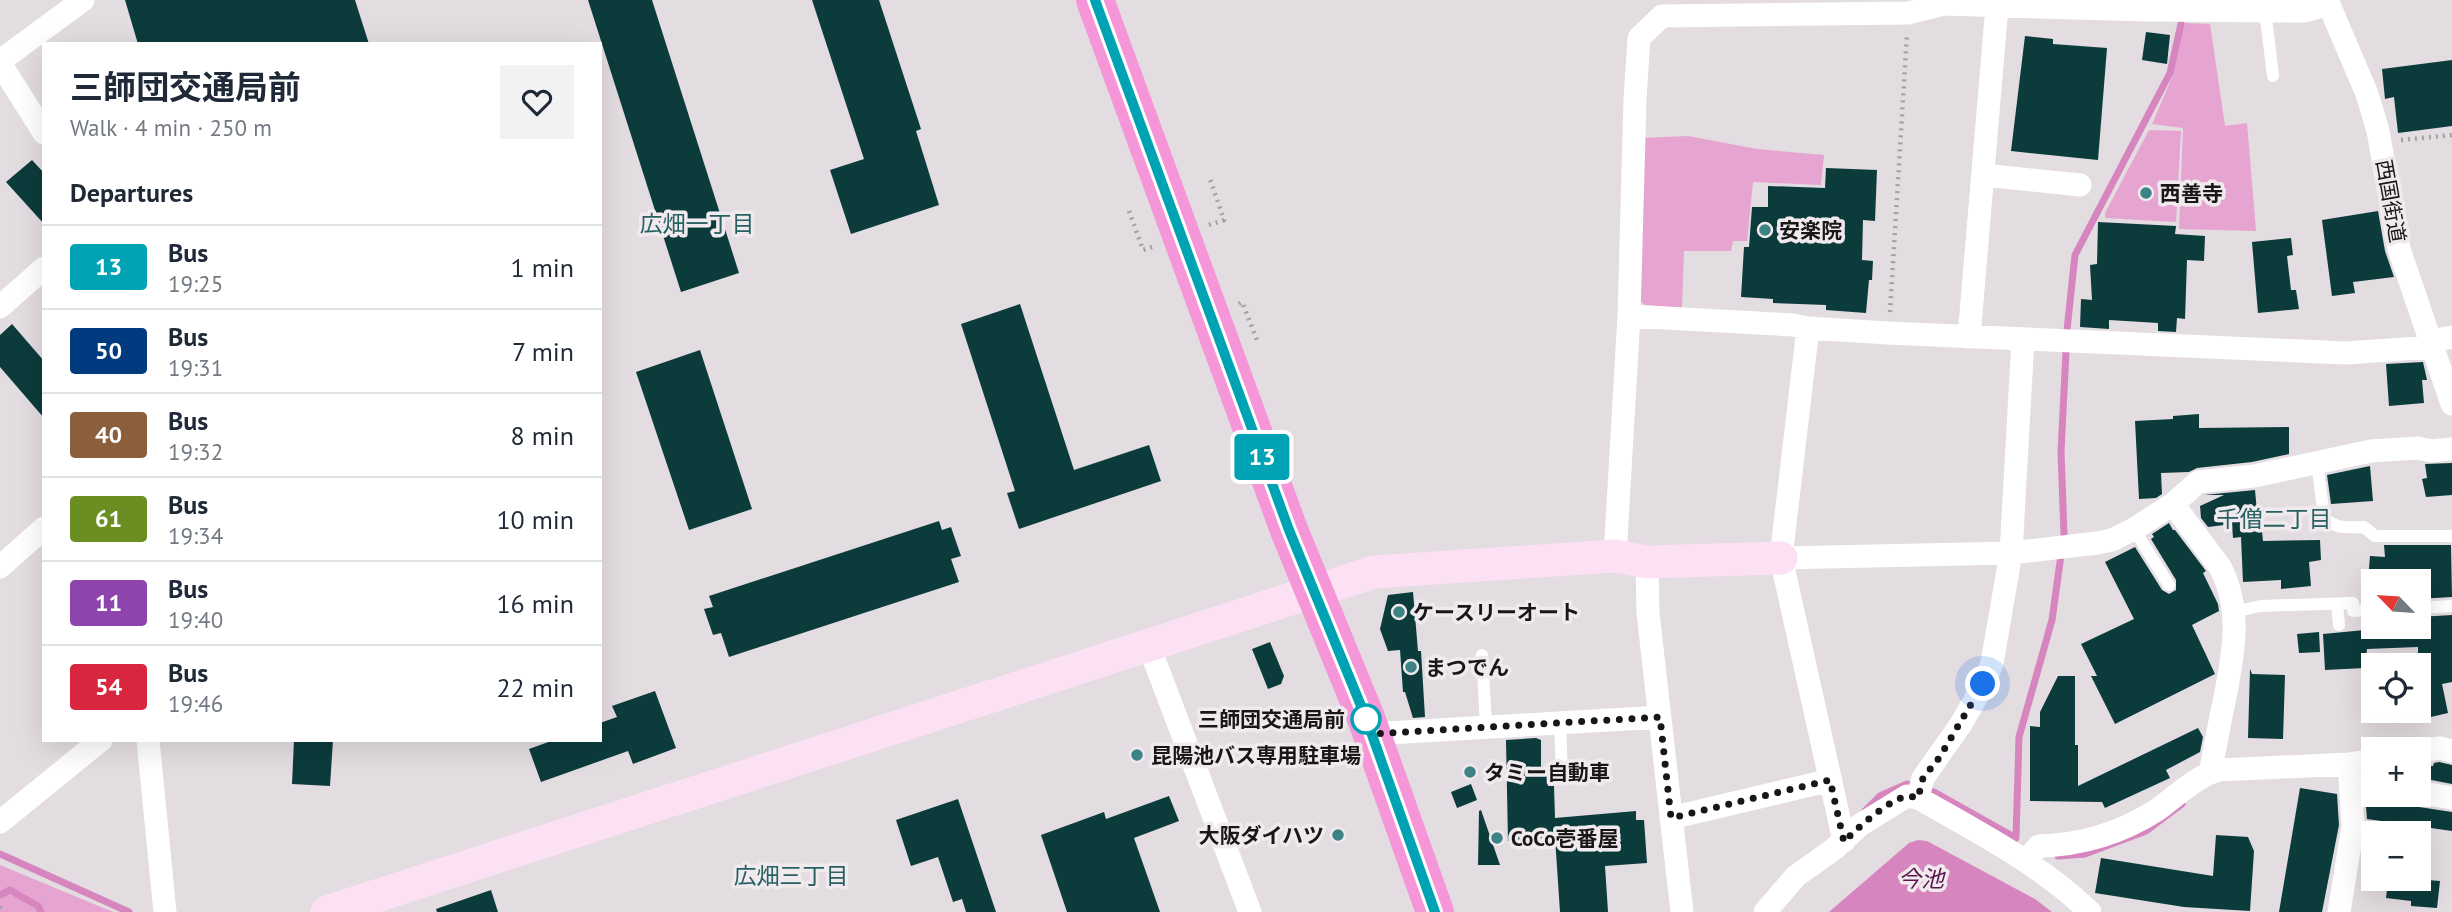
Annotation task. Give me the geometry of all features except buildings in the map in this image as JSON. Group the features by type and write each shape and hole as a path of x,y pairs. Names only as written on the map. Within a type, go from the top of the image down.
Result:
{"highway":[{"path":"1095,0 1312,591 1338,648 1371,734 1435,912"}],"street":[{"path":"42,130 0,62 83,0"},
{"path":"1682,912 1648,613 1631,559 1629,316 1639,38 1662,16 1944,4 2145,5 2305,11 2328,2"},
{"name":"西国街道","path":"2328,2 2367,94 2380,142 2399,249 2438,341 2452,404"},
{"path":"1969,337 1997,6"},
{"path":"1983,175 2080,185"},
{"path":"0,307 42,270"},
{"path":"1629,316 1888,333 2346,353 2438,341"},
{"path":"1808,328 1781,558 1844,842"},
{"path":"1918,798 1923,778 1961,724 1992,663 2011,552 2023,339"},
{"path":"327,912 1374,572 1631,559 2011,552 2097,543 2112,540 2134,530 2173,504 2198,482 2254,476 2371,451 2418,447 2431,451 2452,449"},
{"path":"2173,504 2220,567 2234,612 2235,641 2210,772"},
{"path":"0,567 42,530"},
{"path":"1149,646 1250,912"},
{"path":"1371,734 1660,717"},
{"path":"0,822 99,742"},
{"path":"148,742 165,912"},
{"path":"2431,749 2452,751"},
{"path":"2026,860 2039,846 2077,843 2119,830 2158,809 2193,781 2210,772 2361,762"},
{"path":"2339,912 2353,827 2349,764"},
{"path":"1671,818 1830,780"},
{"path":"2431,794 2452,798"},
{"path":"1765,912 1796,876 1844,842 1860,825 1907,796 1918,798 2026,860 2090,912"}],"lane":[{"path":"2265,10 2273,76"},
{"path":"2317,462 2324,517 2327,522 2340,527 2364,527 2375,536 2452,536"},
{"path":"2134,530 2169,585"},
{"path":"2234,612 2260,606 2353,603 2353,611 2361,611"},
{"path":"2337,604 2339,625"},
{"path":"2431,607 2452,606"},
{"path":"1482,655 1486,726"},
{"path":"1560,724 1562,774"}],"path":[{"path":"1888,333 1909,7"},
{"path":"2380,142 2452,135"},
{"path":"1210,179 1224,219"},
{"path":"1129,211 1143,250"},
{"path":"1242,302 1257,340"},
{"path":"0,906 5,912"}],"shaded area":[{"path":"2184,23 2210,24 2225,126 2247,123 2256,231 2179,229 2183,128 2152,124 2173,75"},
{"path":"2149,130 2181,131 2176,222 2105,218 2105,213"},
{"path":"1688,136 1757,149 1824,155 1821,185 1753,182 1747,241 1733,241 1731,251 1684,251 1682,308 1645,305 1636,297 1641,138"},
{"path":"0,865 113,912 0,912"}],"water":[{"name":"今池","path":"1927,841 2035,899 2052,912 1829,912 1909,843"}],"waterway":[{"path":"2067,330 2075,255 2170,73 2181,24"},
{"path":"2064,534 2061,452 2066,351"},
{"path":"1865,811 1880,796 1907,784 1934,792 2016,838 2019,737 2052,620 2061,555"},
{"path":"2058,856 2085,854 2146,831 2182,804"},
{"path":"0,854 129,912"},
{"path":"0,895 10,890 38,906 41,912"}],"bus line":[{"name":"13","path":"1095,0 1289,530 1366,718 1435,912"}],"place":[{"name":"西善寺","path":"2146,193"},
{"name":"安楽院","path":"1765,230"},
{"name":"ケースリーオート","path":"1399,612"},
{"name":"まつでん","path":"1411,667"},
{"name":"三師団交通局前","path":"1366,719"},
{"name":"昆陽池バス専用駐車場","path":"1137,755"},
{"name":"タミー自動車","path":"1470,772"},
{"name":"大阪ダイハツ","path":"1338,835"},
{"name":"CoCo壱番屋","path":"1497,838"}],"district":[{"name":"広畑一丁目","path":"697,223"},
{"name":"千僧二丁目","path":"2274,518"},
{"name":"広畑三丁目","path":"791,875"}],"route":[{"path":"1366,719 1371,734 1660,717 1671,818 1830,780 1844,842 1860,825 1883,810 1907,796 1918,798 1923,778 1961,724 1983,684"}]}
